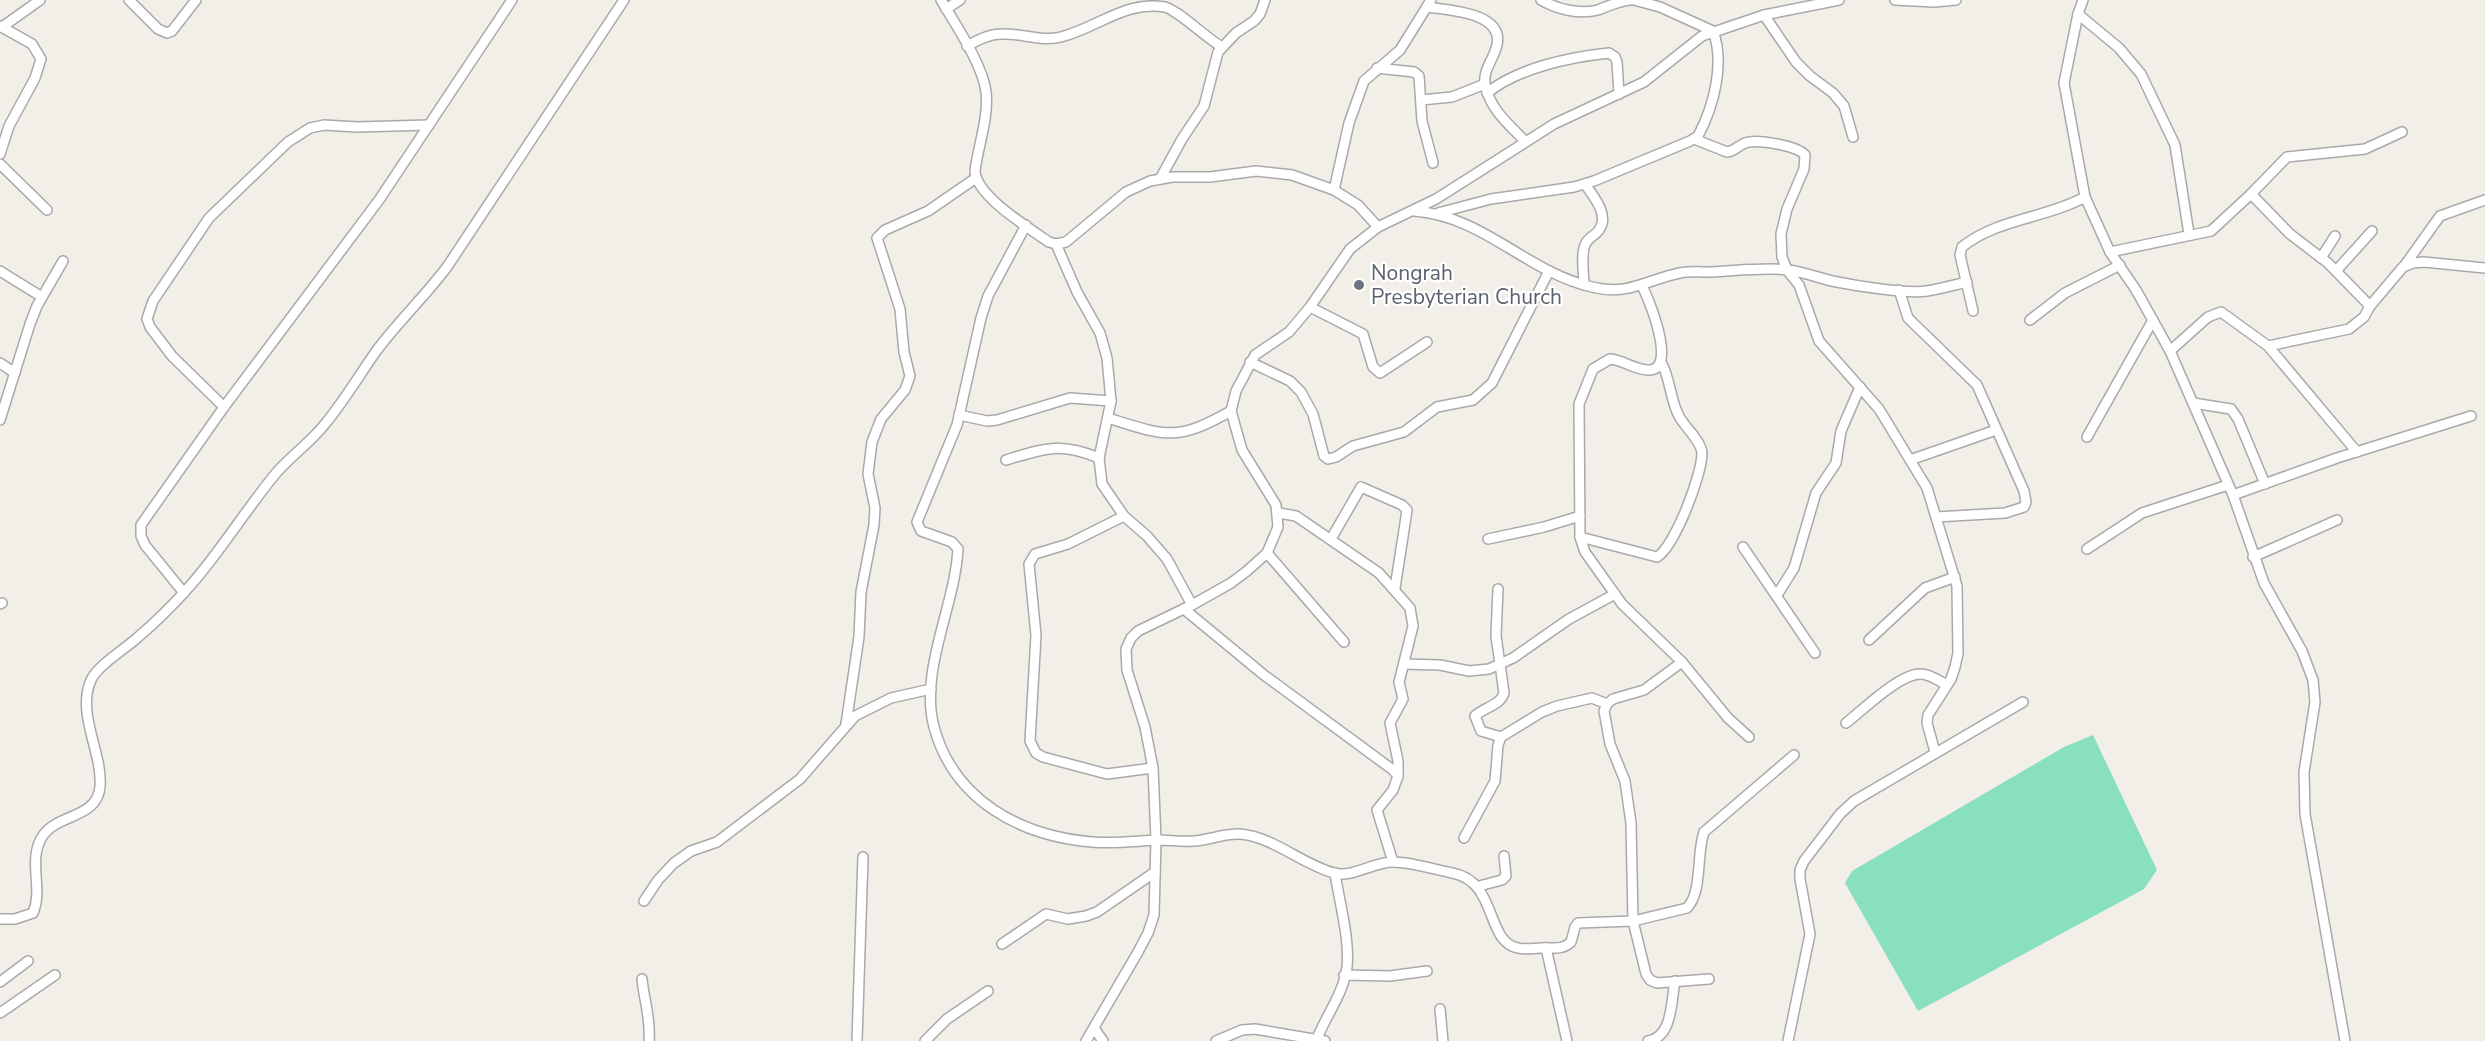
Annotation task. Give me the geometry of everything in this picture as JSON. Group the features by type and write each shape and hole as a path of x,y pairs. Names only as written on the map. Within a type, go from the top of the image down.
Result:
{"street":[{"path":"0,154 9,126 35,78 41,59 32,44 1,26 40,0"},
{"path":"129,0 158,29 166,33 172,32 196,0"},
{"path":"184,592 145,545 141,536 141,525 224,407 379,200 512,0"},
{"path":"0,919 15,919 33,913 36,899 34,859 43,836 54,824 81,813 97,800 100,789 99,774 88,706 92,679 97,671 140,636 184,592 276,473 325,424 378,350 447,267 624,0"},
{"path":"941,0 967,46 986,90 976,178 991,198 1049,242 1056,244 1074,236 1126,192 1160,179 1268,171 1292,175 1334,190 1358,205 1378,227"},
{"path":"946,9 960,0"},
{"path":"1160,179 1204,106 1215,58 1236,33 1254,21 1260,14 1265,0"},
{"path":"1434,213 1491,199 1585,184 1694,139 1701,130 1717,78 1719,48 1713,31 1645,1 1620,1 1584,12 1572,11 1541,0"},
{"path":"1086,1041 1148,933 1154,915 1156,840 1153,768 1145,727 1127,669 1126,649 1131,638 1138,631 1231,583 1267,553 1278,527 1276,505 1242,450 1231,411 1232,400 1250,362 1263,347 1289,332 1310,307 1350,249 1378,227 1414,211 1554,124 1644,82 1694,42 1713,31 1764,15 1839,0"},
{"path":"1895,0 1934,2 1956,0"},
{"path":"2083,0 2064,83 2085,197 2110,252 2170,351 2233,495 2264,583 2302,651 2313,680 2315,702 2304,772 2305,814 2345,1041"},
{"path":"1334,190 1349,123 1360,88 1377,68 1400,50 1429,3 1486,20 1497,39 1497,46 1486,70 1486,88 1498,112 1525,141"},
{"path":"967,46 988,36 1004,34 1046,39 1062,37 1088,27 1126,7 1145,4 1171,9 1200,33 1222,47"},
{"path":"2078,14 2119,48 2141,74 2175,145 2189,234"},
{"path":"1764,15 1796,62 1809,76 1833,93 1844,106 1853,137"},
{"path":"1421,100 1457,96 1486,88 1522,73 1609,53 1615,57 1617,62 1619,94"},
{"path":"1377,68 1417,73 1421,79 1425,138 1433,163"},
{"path":"224,407 172,356 150,327 147,319 153,301 209,218 288,142 310,128 324,125 357,128 429,125"},
{"path":"2110,252 2211,231 2288,157 2365,149 2402,132"},
{"path":"1694,139 1727,152 1748,142 1798,148 1804,155 1804,169 1787,209 1781,234 1782,257 1787,270 1799,285 1819,341 1879,409 1927,488 1958,586 1958,652 1955,667 1947,685 1928,715 1927,723 1935,752"},
{"path":"0,164 47,210"},
{"path":"846,724 859,637 861,592 874,525 875,508 868,474 872,442 881,419 905,390 910,376 903,344 900,309 879,250 878,238 885,230 928,211 976,178"},
{"path":"1584,285 1586,242 1597,233 1603,223 1600,209 1585,184"},
{"path":"2251,195 2290,234 2336,271 2370,306"},
{"path":"1973,311 1960,255 1962,247 1996,229 2058,209 2085,197"},
{"path":"2268,346 2349,329 2364,317 2370,306 2403,267 2440,216 2485,200"},
{"path":"1414,211 1434,213 1478,229 1549,271 1584,285 1620,291 1681,273 1787,270 1837,282 1899,290 1928,291 1967,282"},
{"path":"1026,225 1001,268 985,307 959,415 917,522 921,531 952,542 958,549 950,601 939,642 931,689 934,726 946,755 976,796 995,813 1015,824 1073,840 1117,843 1156,840 1194,841 1236,834 1271,844 1335,873 1354,872 1393,862 1458,874 1468,877 1479,886 1502,938 1510,946 1519,949 1557,949 1571,942 1578,923 1633,921 1688,908 1693,902 1700,844 1704,832 1794,755"},
{"path":"2336,271 2372,231"},
{"path":"2321,258 2335,236"},
{"path":"1056,244 1077,292 1104,344 1111,401 1099,458 1102,484 1114,504 1157,546 1167,560 1188,607 1240,657 1398,776"},
{"path":"0,420 30,324 42,297 63,261"},
{"path":"2403,267 2424,261 2485,268"},
{"path":"2030,320 2065,293 2120,266"},
{"path":"0,271 42,297"},
{"path":"1250,362 1297,386 1308,400 1324,456 1328,459 1336,457 1353,446 1404,432 1437,407 1463,404 1482,395 1492,383 1549,271"},
{"path":"1580,537 1657,557 1662,553 1679,525 1697,477 1702,455 1701,449 1678,416 1670,384 1661,362 1661,344 1651,306 1642,286"},
{"path":"1899,290 1908,318 1977,385 2024,491 2026,502 2024,507 2005,513 1936,517"},
{"path":"1310,307 1364,334 1373,368 1380,373 1427,342"},
{"path":"2170,351 2208,316 2217,312 2230,317 2268,346 2357,452"},
{"path":"2087,437 2153,320"},
{"path":"1661,362 1657,368 1649,370 1610,359 1593,369 1587,381 1579,404 1580,537 1592,565 1615,594 1682,662 1728,718 1749,737"},
{"path":"0,363 15,374"},
{"path":"1777,595 1794,568 1816,493 1836,463 1841,431 1860,387"},
{"path":"959,415 987,421 1070,398 1111,401"},
{"path":"2193,402 2228,407 2234,412 2265,484"},
{"path":"1108,418 1176,435 1204,426 1231,411"},
{"path":"2233,495 2471,416"},
{"path":"1910,460 1996,430"},
{"path":"1006,460 1044,448 1065,447 1099,458"},
{"path":"2087,549 2142,513 2228,485"},
{"path":"1331,539 1361,487 1402,505 1407,510 1395,588"},
{"path":"1278,513 1296,516 1379,573 1395,588 1410,608 1413,620 1400,682 1403,699 1390,723 1398,761 1398,776 1394,790 1377,810 1393,862"},
{"path":"1124,516 1068,544 1035,554 1029,564 1036,635 1030,741 1036,753 1043,757 1091,771 1116,774 1153,768"},
{"path":"1488,539 1544,527 1580,516"},
{"path":"2253,557 2337,520"},
{"path":"1743,547 1815,653"},
{"path":"1267,553 1344,642"},
{"path":"1869,640 1925,588 1955,577"},
{"path":"1498,589 1495,626 1504,693 1502,698 1475,716 1481,732 1501,737"},
{"path":"1404,664 1427,664 1480,671 1500,665 1569,619 1615,594"},
{"path":"1682,662 1644,690 1613,699 1604,711 1610,744 1626,781 1631,823 1633,921 1646,974 1650,980 1657,983 1709,980"},
{"path":"1846,723 1899,681 1912,674 1929,675 1947,685"},
{"path":"644,901 674,862 691,851 717,842 800,779 846,724 864,709 906,693 931,689"},
{"path":"1464,838 1495,781 1498,745 1501,737 1542,712 1557,706 1592,698 1607,704"},
{"path":"1788,1041 1810,934 1800,879 1804,861 1845,808 1935,752 2023,702"},
{"path":"1479,886 1502,880 1506,876 1503,856"},
{"path":"857,1041 863,857"},
{"path":"1002,944 1046,914 1076,919 1096,912 1155,872"},
{"path":"1316,1041 1347,967 1346,943 1335,873"},
{"path":"1546,948 1567,1041"},
{"path":"0,982 28,961"},
{"path":"1344,975 1390,976 1427,971"},
{"path":"0,1013 55,975"},
{"path":"642,979 649,1020 649,1041"},
{"path":"1648,1041 1656,1040 1665,1030 1675,981"},
{"path":"925,1041 947,1020 988,992"},
{"path":"1440,1009 1443,1041"},
{"path":"1094,1028 1103,1041"},
{"path":"1216,1041 1242,1030 1255,1029 1325,1041"}],"green space":[{"path":"2093,735 2157,870 2144,889 1918,1011 1845,883 1852,871 2064,747"}],"place":[{"name":"Nongrah Presbyterian Church","path":"1359,285"}]}
